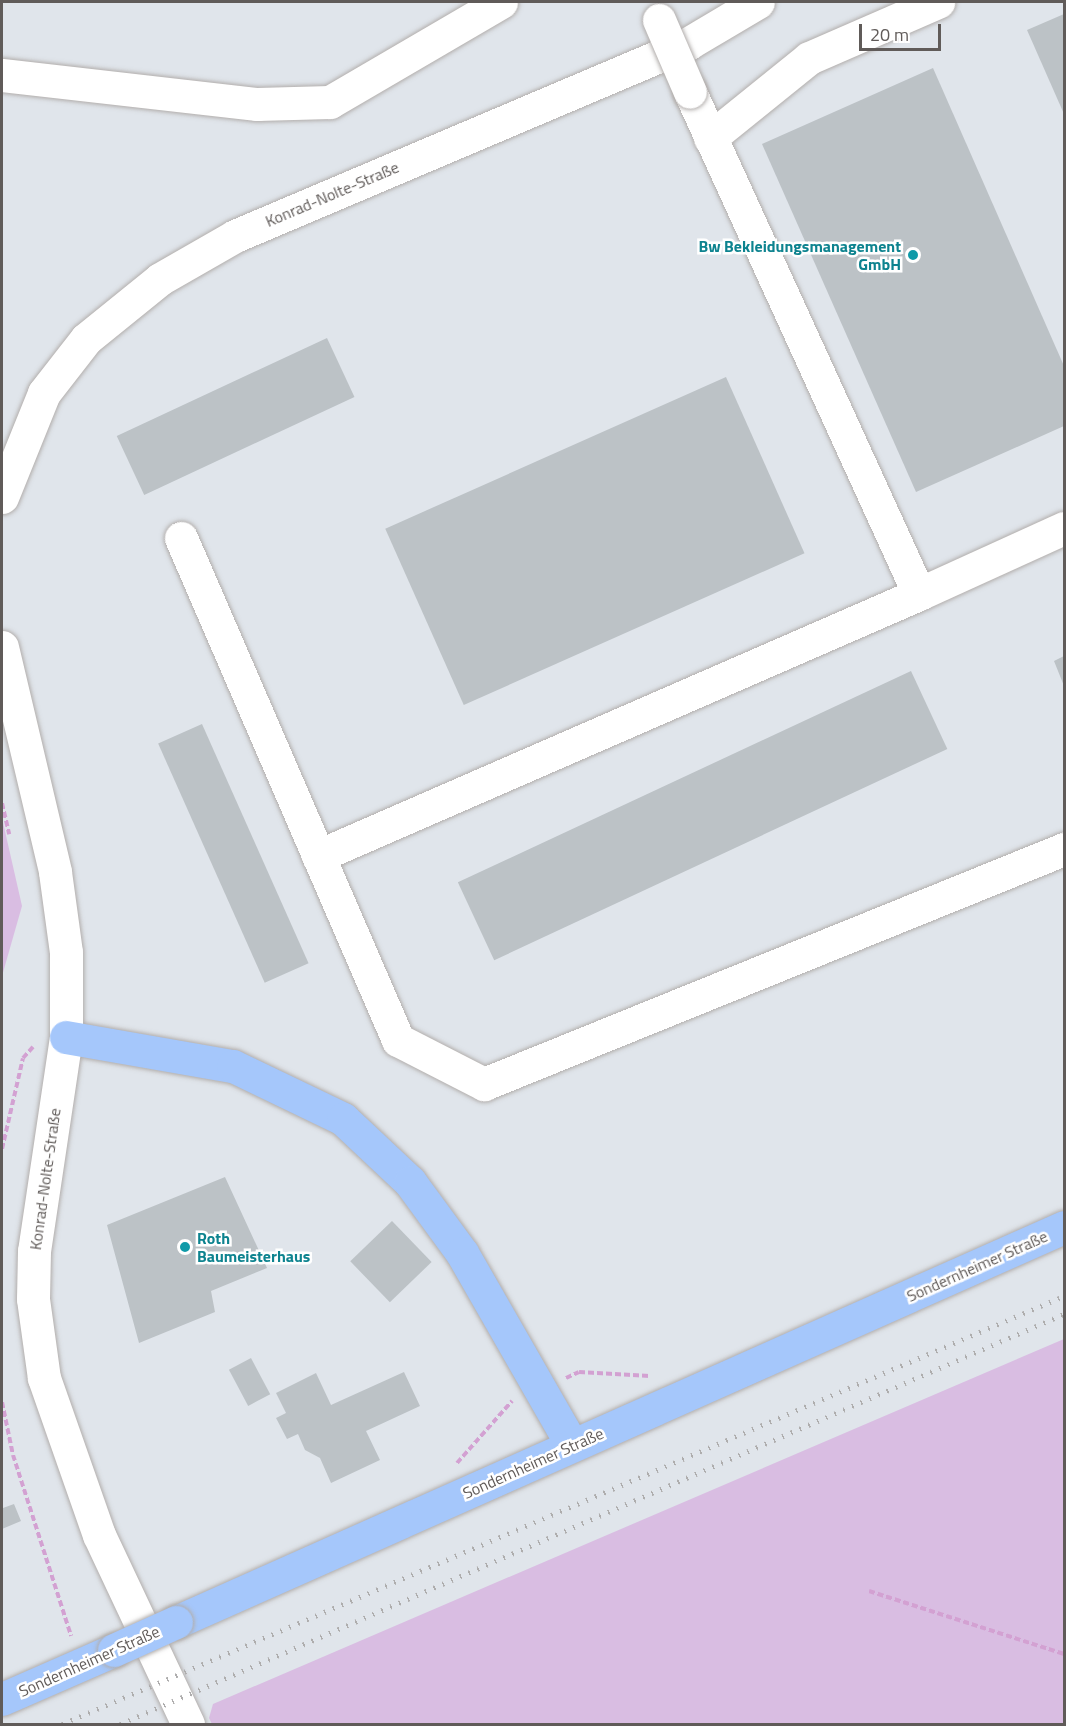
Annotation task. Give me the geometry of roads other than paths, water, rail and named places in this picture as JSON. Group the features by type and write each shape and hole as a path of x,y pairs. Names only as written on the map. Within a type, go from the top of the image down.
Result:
{"main road":[{"path":"53,1038 233,1066 343,1119 410,1182 462,1253 572,1445"},
{"name":"Sondernheimer Straße","path":"2,1700 1065,1227"}],"street":[{"path":"2,75 257,104 330,102 501,2"},
{"name":"Konrad-Nolte-Straße","path":"2,497 44,393 86,339 160,279 235,236 689,43 758,2"},
{"path":"710,138 810,58 938,2"},
{"path":"655,11 710,138 919,594"},
{"path":"318,856 1065,528"},
{"path":"181,538 398,1040 484,1084 1065,849"},
{"name":"Konrad-Nolte-Straße","path":"2,646 55,872 66,952 53,1038 34,1251 44,1378 99,1535 188,1725"}],"railway":[{"path":"62,1724 1064,1296"},
{"path":"120,1724 1064,1314"}],"place":[{"name":"Bw Bekleidungsmanagement GmbH","path":"913,255"},
{"name":"Roth Baumeisterhaus","path":"185,1247"}]}
